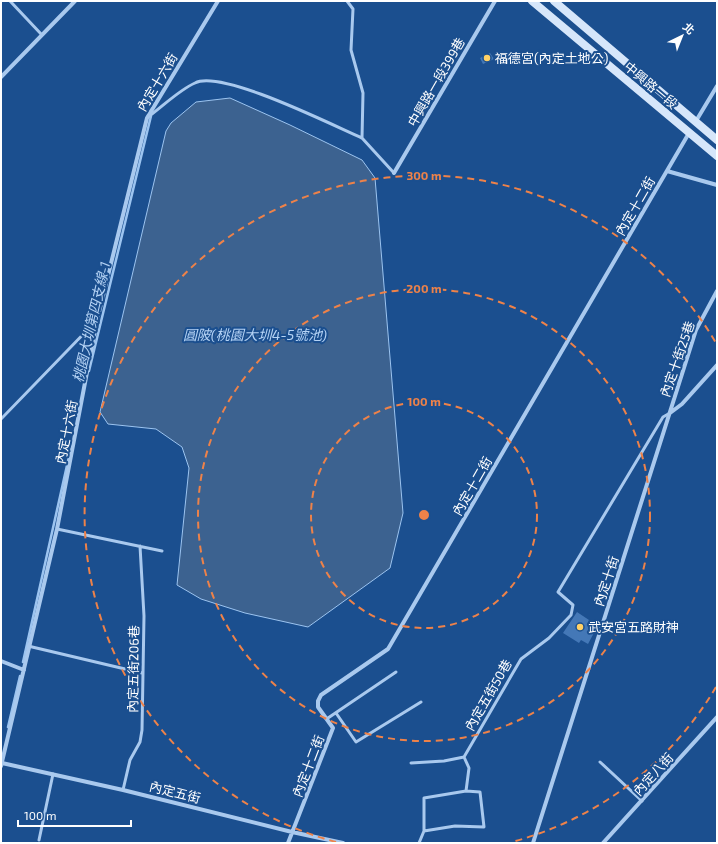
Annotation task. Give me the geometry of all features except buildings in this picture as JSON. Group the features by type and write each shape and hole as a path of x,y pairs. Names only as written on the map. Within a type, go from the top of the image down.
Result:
{"street":[{"path":"1,78 74,1"},
{"name":"內定十六街","path":"1,764 24,670 28,646 57,530 97,320 146,118 218,1"},
{"name":"中興路一段399巷","path":"394,173 495,1"},
{"name":"中興路一段","path":"532,1 717,156"},
{"name":"中興路一段","path":"554,1 717,140"},
{"path":"644,96 653,86"},
{"path":"689,133 717,86"},
{"name":"內定十二街","path":"292,832 334,728 328,718 318,707 318,701 322,695 388,649 689,133"},
{"path":"667,171 717,185"},
{"name":"內定十街25巷","path":"670,413 696,330 717,291"},
{"path":"670,413 682,404 717,365"},
{"name":"內定十街","path":"534,843 670,413"},
{"path":"1,661 24,670"},
{"name":"內定八街","path":"603,843 717,717"},
{"name":"內定五街","path":"1,764 123,790 292,832 343,843"},
{"path":"288,843 292,832"}],"lane":[{"path":"10,1 42,34"},
{"path":"347,1 352,9 351,50 363,93 362,138"},
{"path":"146,118 196,82 217,81 255,92 362,138 394,173"},
{"path":"1,419 97,320"},
{"name":"內定五街50巷","path":"464,757 521,659 549,638 571,615 573,605 558,592 663,417 670,413"},
{"path":"57,530 162,551"},
{"name":"內定五街206巷","path":"123,790 130,760 140,742 144,697 142,673 144,616 140,546"},
{"path":"28,646 142,673"},
{"path":"328,718 396,672"},
{"path":"336,713 356,742 421,702"},
{"path":"410,763 444,761 464,757 469,768 466,791"},
{"path":"600,762 642,800"},
{"path":"39,840 53,774"},
{"path":"419,843 424,831 424,798 466,791 480,792 484,827 455,826 424,831"}],"water":[{"name":"圓陂(桃園大圳4-5號池)","path":"230,98 362,160 375,178 403,513 390,568 308,627 245,613 201,599 177,585 189,468 182,447 156,429 108,424 100,412 166,131 171,123 196,102"}],"waterway":[{"name":"桃園大圳第四支線-1","path":"89,371 151,116"},
{"name":"桃園大圳第四支線-1","path":"23,662 70,452"},
{"name":"桃園大圳第四支線-1","path":"8,727 20,676"}],"place":[{"name":"福德宮(內定土地公)","path":"487,58"},
{"name":"武安宮五路財神","path":"580,627"}]}
